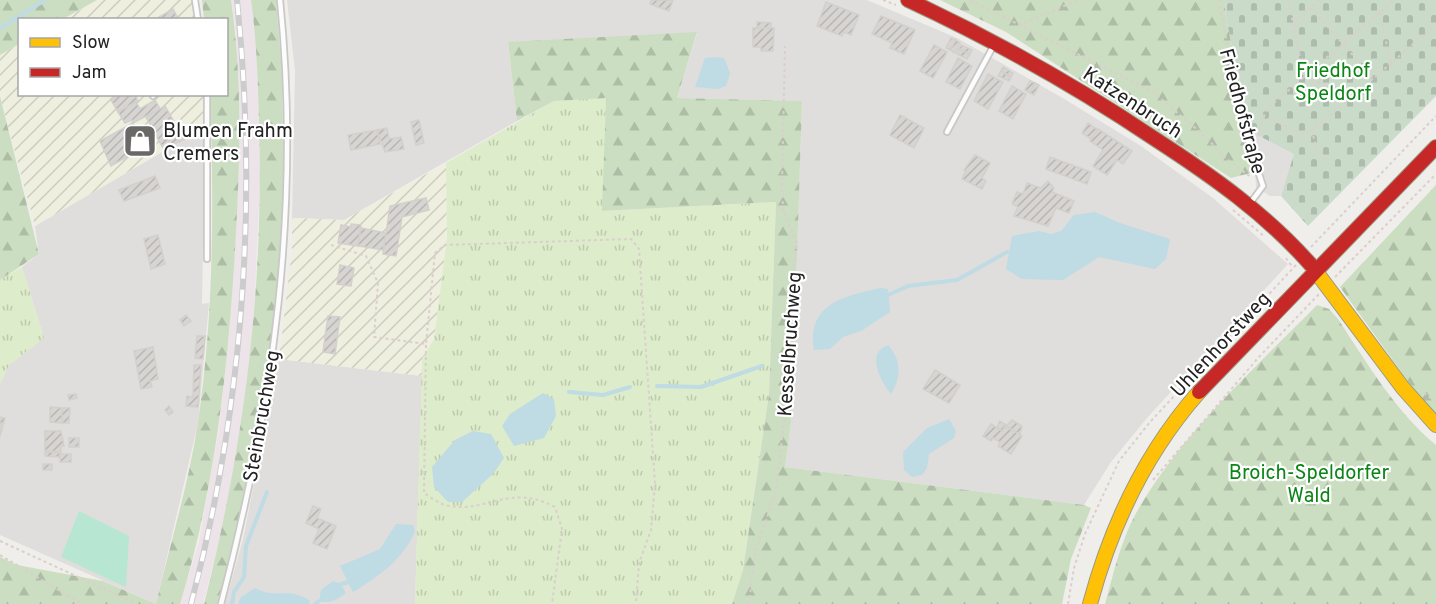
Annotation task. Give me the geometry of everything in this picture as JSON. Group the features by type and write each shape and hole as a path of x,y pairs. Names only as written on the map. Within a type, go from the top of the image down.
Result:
{"street":[{"name":"Katzenbruch","path":"904,4 996,40 1111,110 1249,204 1272,224 1315,270 1398,383 1436,425"},
{"name":"Uhlenhorstweg","path":"1090,604 1099,561 1117,515 1139,475 1180,417 1216,373 1436,147"}],"lane":[{"path":"195,0 198,18"},
{"name":"Steinbruchweg","path":"221,604 257,446 273,347 287,225 287,72 280,0"},
{"path":"947,132 996,40"},
{"path":"207,96 207,259"},
{"name":"Friedhofstraße","path":"1245,132 1263,186"},
{"path":"1249,204 1263,186"}],"path":[{"path":"883,0 904,4"},
{"path":"970,0 1153,92 1207,138 1223,156 1263,186"},
{"path":"1019,26 1078,0"},
{"name":"Friedhofstraße","path":"1219,0 1245,132"},
{"path":"1288,0 1304,77"},
{"path":"1293,23 1320,0"},
{"path":"1252,152 1267,109 1394,0"},
{"path":"1311,8 1341,45 1374,79"},
{"path":"1380,12 1391,65"},
{"path":"1264,116 1305,135 1391,65 1436,24"},
{"name":"Kesselbruchweg","path":"749,604 755,553 776,491 786,396 789,289 797,243 783,210 785,46"},
{"path":"1304,77 1354,95"},
{"path":"1315,243 1436,116"},
{"path":"1312,130 1316,148 1331,167"},
{"path":"1341,270 1436,174"},
{"path":"1233,209 1266,238"},
{"path":"552,604 562,529 555,507 538,498 517,496 466,507 443,505 424,493 426,344 435,253 445,245 631,239 639,249 655,484 651,530 639,562 636,604"},
{"path":"331,245 366,256 378,283 374,337 426,344"},
{"path":"1283,252 1293,268"},
{"path":"1148,487 1179,448 1326,285"},
{"path":"1426,393 1436,402"},
{"path":"0,541 137,604"},
{"path":"0,555 82,604"}],"shaded area":[{"path":"231,0 251,0 256,33 260,181 253,333 241,432 222,530 203,604 180,604 199,541 219,429 230,326 239,176 236,34"},
{"path":"287,0 867,0 957,38 1141,146 1213,198 1288,264 1147,418 1111,462 1084,505 785,467 792,415 802,101 677,98 697,33 508,43 517,121 344,220 292,218 295,71"},
{"path":"205,127 202,304 209,303 198,423 156,604 0,535 0,384 9,365 44,338 22,267 39,254 35,226"},
{"path":"1251,129 1259,136 1294,154 1281,196 1270,196 1256,187 1255,172 1242,133"},
{"path":"279,359 422,376 415,604 225,604 243,539"}],"green space":[{"path":"0,0 97,0 65,18 18,18 18,45 0,55"},
{"path":"97,0 193,0 195,18 66,18"},
{"path":"202,0 231,0 239,93 237,219 232,295 224,384 211,473 180,604 156,604 194,445 203,381 212,258 210,96 228,96 228,18 204,18"},
{"path":"251,0 276,0 282,73 284,225 270,347 236,538 217,604 204,604 230,486 240,427 254,308 260,188 258,79"},
{"path":"940,0 1225,0 1226,19 1251,129 1242,133 1255,172 1231,178 1006,32"},
{"name":"Friedhof Speldorf","path":"1225,0 1436,0 1436,96 1308,226 1281,196 1293,154 1259,136 1251,129 1226,19"},
{"path":"697,32 677,98 802,101 792,415 785,467 1084,505 1091,508 1071,559 1062,604 732,604 743,570 769,394 776,202 602,211 606,98 554,101 517,121 508,42"},
{"path":"18,45 18,96 204,96 205,127 35,226 0,96 0,55"},
{"path":"0,96 39,254 0,280"},
{"path":"606,97 603,211 776,202 769,394 743,570 732,604 415,604 422,359 434,339 447,238 446,163 554,101"},
{"path":"446,163 447,238 434,339 422,359 422,376 279,359 292,250 292,218 344,220"},
{"path":"1436,185 1436,416 1418,395 1340,287"},
{"path":"22,267 44,338 9,365 0,384 0,280"},
{"name":"Broich-Speldorfer Wald","path":"1317,305 1329,309 1338,319 1395,402 1421,432 1436,445 1436,604 1105,604 1125,538 1151,488 1171,460 1218,405"},
{"path":"79,511 129,536 126,587 61,557"},
{"path":"0,557 17,565 103,581 156,604 0,604"}],"water":[{"path":"705,58 724,58 730,73 726,86 718,89 695,87"},
{"path":"1095,212 1120,223 1170,239 1166,259 1155,269 1099,257 1063,280 1022,279 1006,269 1012,236 1039,231 1051,234 1061,231 1074,215"},
{"path":"881,288 888,289 890,312 861,331 843,337 830,349 814,350 813,334 822,312 841,299"},
{"path":"888,345 898,363 897,382 891,394 883,382 876,361 877,354"},
{"path":"543,393 554,399 556,416 544,438 514,446 502,426 510,414"},
{"path":"949,419 956,431 954,438 929,454 927,468 922,475 912,477 904,470 903,452 927,428"},
{"path":"473,431 491,434 504,458 493,474 462,502 448,502 434,487 432,467 455,440"},
{"path":"396,524 413,525 415,532 410,542 388,567 353,592 340,566 380,549"},
{"path":"333,581 341,584 346,593 333,601 319,601 321,590"},
{"path":"255,588 269,593 301,596 309,600 310,604 238,604 241,597"}],"building":[{"path":"651,0 673,0 669,11 650,4"},
{"path":"826,2 859,15 851,35 844,32 842,36 817,26"},
{"path":"173,9 178,18 157,18"},
{"path":"881,16 915,30 904,54 890,48 892,43 872,34"},
{"path":"757,22 771,23 771,28 757,28"},
{"path":"753,28 774,28 773,51 761,51 761,47 753,47"},
{"path":"951,38 956,40 950,50 946,48"},
{"path":"956,40 960,43 955,53 950,50"},
{"path":"934,45 947,52 933,78 920,71"},
{"path":"961,45 972,50 970,54 959,49"},
{"path":"959,49 970,54 967,59 957,54"},
{"path":"958,58 972,66 960,89 946,82"},
{"path":"1003,67 1013,73 1011,77 1001,71"},
{"path":"1001,71 1011,77 1009,81 998,76"},
{"path":"988,74 1003,82 988,109 974,101"},
{"path":"1030,81 1035,83 1030,93 1025,90"},
{"path":"1035,83 1039,85 1034,95 1030,93"},
{"path":"1012,86 1026,94 1013,119 999,111"},
{"path":"117,96 136,96 138,101 118,112 111,100"},
{"path":"155,100 160,109 133,123 132,120 125,123 118,112 136,102 140,109"},
{"path":"165,106 184,139 164,150 146,117"},
{"path":"900,115 924,128 914,148 890,135"},
{"path":"419,120 424,143 416,145 411,122"},
{"path":"133,123 146,146 111,166 100,141"},
{"path":"1088,123 1098,130 1091,139 1082,133"},
{"path":"387,128 389,139 401,137 404,149 385,152 377,130"},
{"path":"1098,129 1132,151 1123,164 1117,160 1107,175 1093,166 1103,150 1090,141"},
{"path":"377,130 380,144 351,150 348,135"},
{"path":"975,155 990,163 982,178 986,181 982,189 962,179 966,171 964,170"},
{"path":"1050,157 1091,172 1087,184 1046,169"},
{"path":"155,176 160,188 124,201 119,190"},
{"path":"1048,181 1054,188 1052,192 1074,201 1069,213 1056,208 1048,226 1014,216 1018,207 1012,204 1017,192 1023,194 1027,183 1041,188"},
{"path":"426,198 429,210 402,217 396,256 383,254 390,206"},
{"path":"351,224 361,225 358,246 338,243 341,225 351,227"},
{"path":"361,228 386,233 383,250 358,246"},
{"path":"158,235 165,264 151,269 144,239"},
{"path":"340,265 354,268 351,286 337,284"},
{"path":"186,315 191,321 184,326 180,320"},
{"path":"328,316 340,317 335,354 323,352"},
{"path":"197,336 205,336 203,359 195,358"},
{"path":"153,347 158,379 150,381 152,387 141,389 134,351"},
{"path":"194,365 201,365 198,407 186,406 187,396 193,397"},
{"path":"935,370 960,385 949,403 923,389"},
{"path":"76,394 77,398 69,400 68,395"},
{"path":"169,406 173,412 169,415 165,410"},
{"path":"50,407 62,408 62,423 50,422"},
{"path":"62,408 70,408 69,423 62,423"},
{"path":"0,417 5,418 0,436"},
{"path":"1012,420 1022,426 1020,435 1006,426"},
{"path":"1000,421 1006,425 1002,431 997,427"},
{"path":"991,424 1002,431 1006,426 1022,436 1011,454 998,446 1000,442 993,438 991,441 983,436"},
{"path":"45,431 61,431 64,446 61,446 61,452 45,451"},
{"path":"69,438 79,438 79,447 69,447"},
{"path":"45,452 60,452 59,457 45,456"},
{"path":"60,454 71,454 71,462 60,462"},
{"path":"43,464 52,464 52,470 43,470"},
{"path":"313,506 321,509 317,518 336,526 327,549 313,543 319,529 306,523"}],"waterway":[{"path":"0,28 45,0"},
{"path":"888,295 908,286 957,280 1007,252"},
{"path":"657,386 701,387 762,366"},
{"path":"569,392 603,395 630,387"},
{"path":"232,604 234,592 244,577 246,546 267,492"},
{"path":"341,584 349,582"},
{"path":"315,604 319,601"}],"railway":[{"path":"191,604 209,530 223,455 234,380 241,304 246,152 237,0"}],"traffic: slow":[{"path":"1311,265 1403,388 1436,425"},
{"path":"1090,604 1108,547 1132,492 1162,440 1199,392"}],"traffic: jam":[{"path":"908,0 1034,65 1176,153 1257,212 1311,265"},
{"path":"1199,392 1436,147"}],"place":[{"name":"Blumen Frahm Cremers","path":"140,141"}]}
